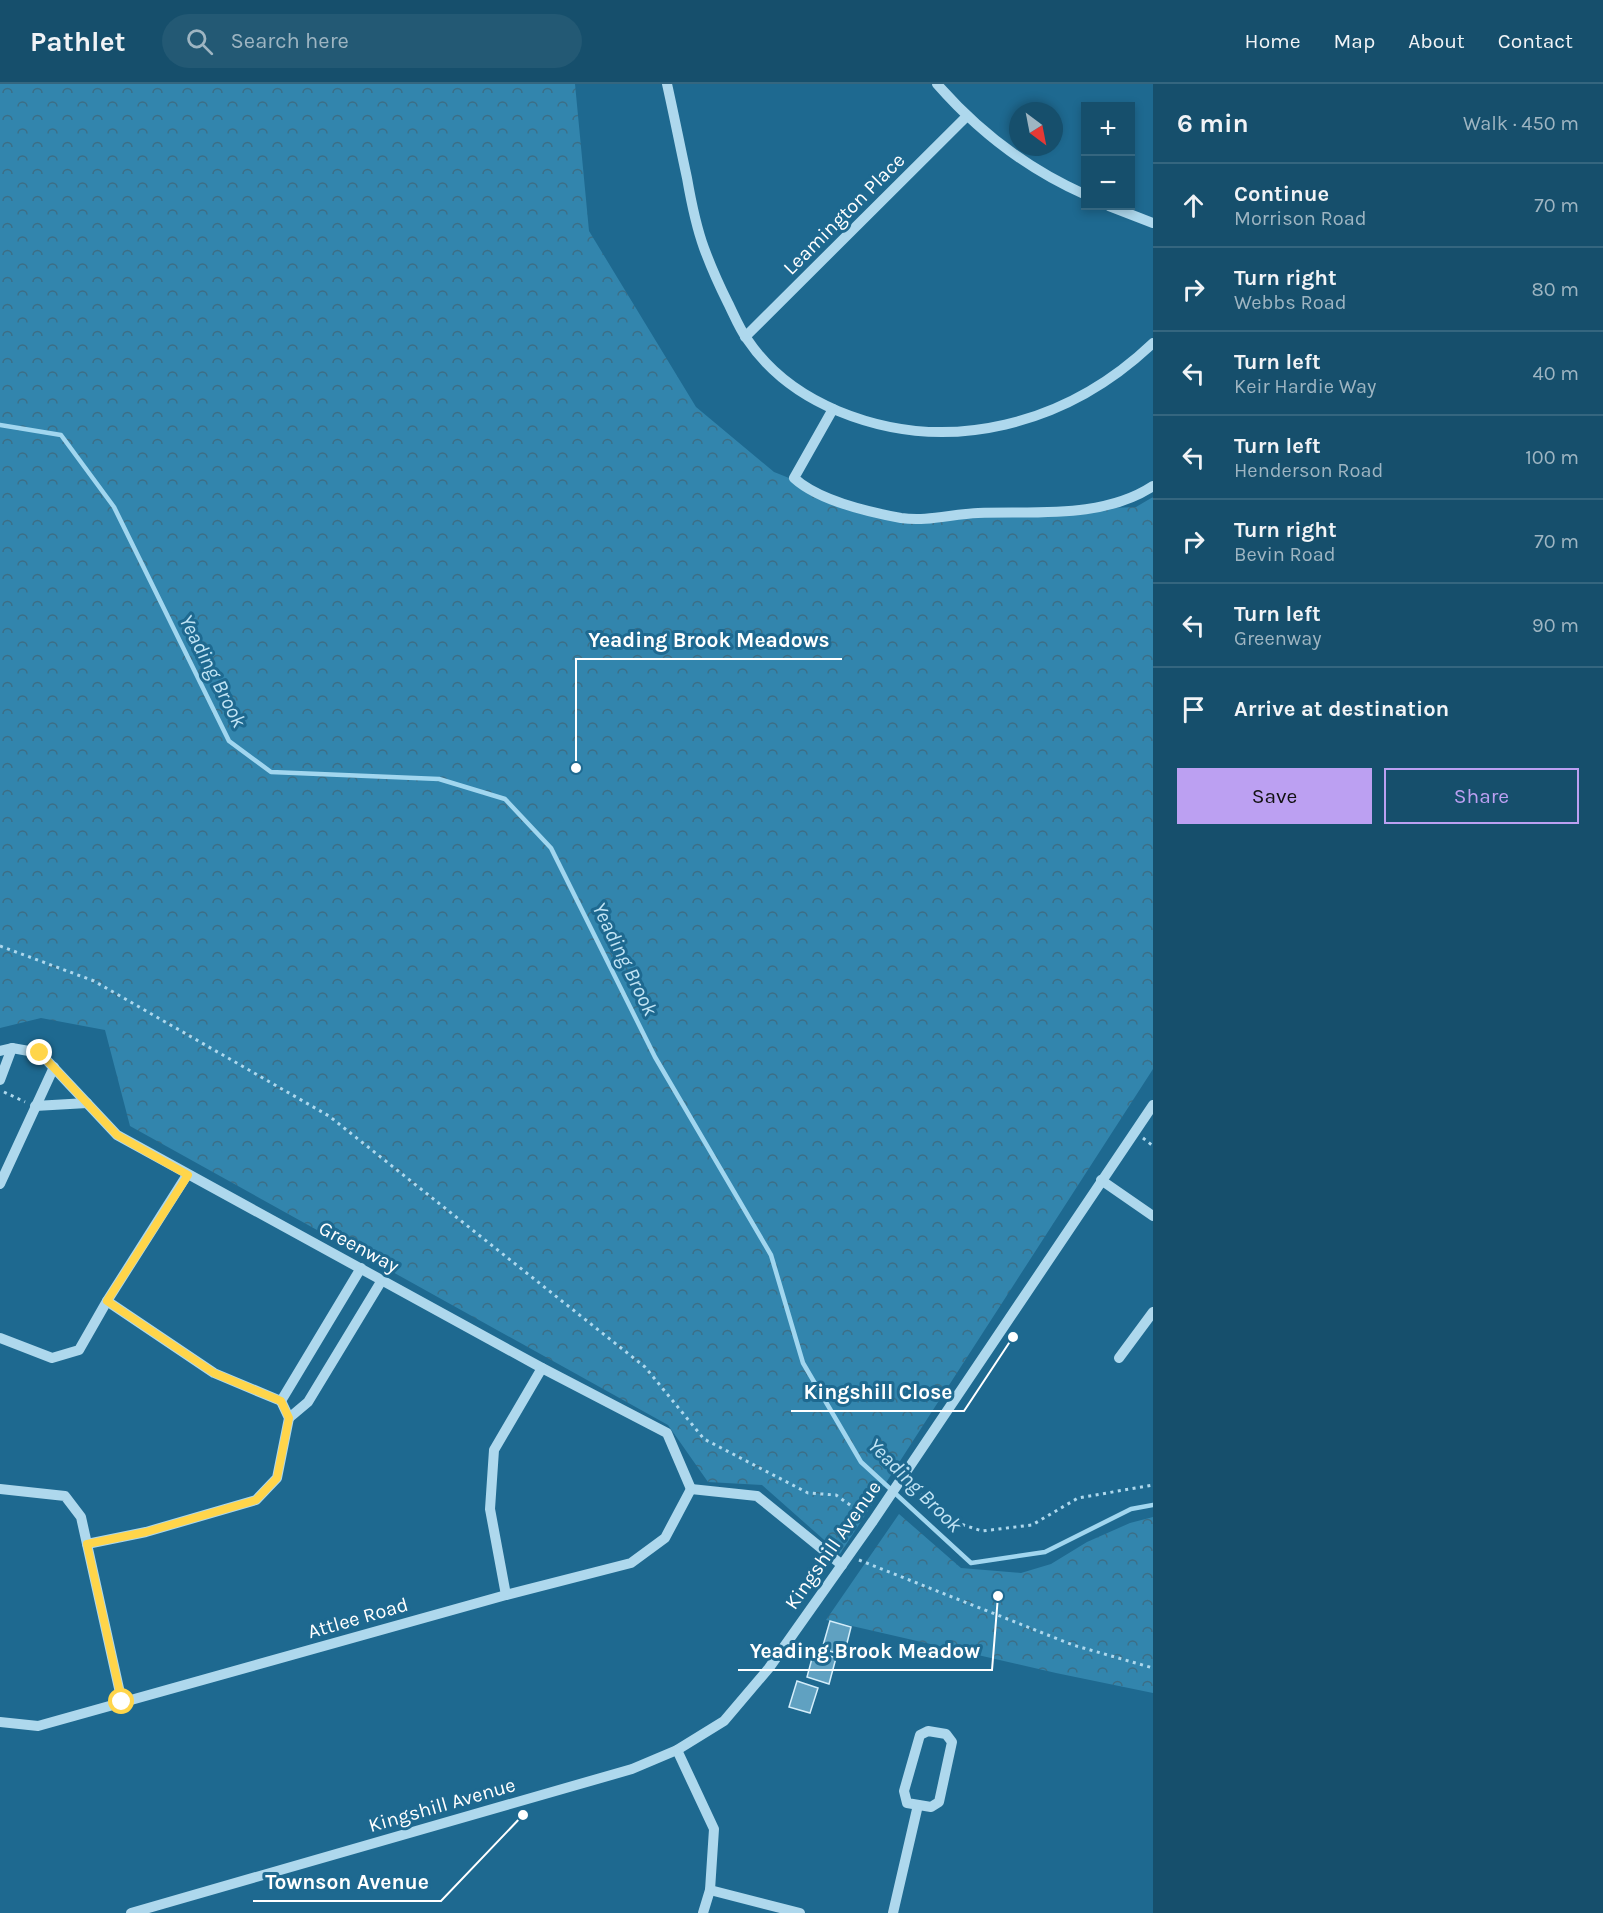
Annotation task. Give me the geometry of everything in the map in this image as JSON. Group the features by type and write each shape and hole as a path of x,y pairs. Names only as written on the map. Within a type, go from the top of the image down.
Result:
{"street":[{"path":"667,84 704,248 745,337 781,378 833,409 869,423 909,431 952,432 994,427 1021,421 1068,403 1109,380 1153,343"},
{"path":"937,84 998,144 1043,175 1081,193"},
{"name":"Leamington Place","path":"745,337 967,116"},
{"path":"1119,210 1153,223"},
{"path":"833,409 794,478 805,488 822,496 900,518 922,520 978,513 1071,511 1123,501 1153,486"},
{"path":"0,1080 12,1048"},
{"name":"Greenway","path":"0,1051 12,1048 40,1053 117,1135 542,1368 667,1432 691,1489"},
{"path":"0,1184 54,1067"},
{"path":"35,1106 87,1103"},
{"name":"Kingshill Avenue","path":"132,1913 633,1769 677,1750 723,1721 769,1668 850,1554 1153,1105"},
{"path":"0,1338 52,1359 79,1350 107,1301 188,1175"},
{"path":"1101,1180 1153,1216"},
{"path":"281,1401 361,1268"},
{"path":"289,1418 308,1402 382,1280"},
{"path":"87,1544 146,1532 256,1500 277,1478 289,1418 281,1401 214,1373 107,1301"},
{"path":"1119,1358 1153,1312"},
{"path":"506,1595 490,1509 494,1450 542,1368"},
{"path":"0,1489 65,1496 81,1517 122,1702"},
{"path":"691,1489 757,1496 842,1565"},
{"name":"Attlee Road","path":"0,1722 38,1726 506,1595 631,1563 665,1538 691,1489"},
{"path":"928,1731 946,1734 952,1742 939,1802 931,1807 918,1805 907,1803 904,1791 920,1735 928,1731"},
{"path":"677,1750 714,1829 710,1890 703,1913"},
{"path":"893,1913 918,1805"},
{"path":"710,1890 800,1913"}],"path":[{"path":"0,946 94,981 329,1116 645,1367 704,1439 808,1492 836,1495 873,1521"},
{"path":"0,1089 35,1106"},
{"path":"904,1475 945,1519 982,1531 1032,1525 1078,1498 1153,1485"},
{"path":"850,1554 860,1561 1073,1646 1153,1668"}],"green space":[{"path":"0,84 575,84 589,231 696,407 774,472 887,517 1136,507 1153,497 1153,1069 840,1554 762,1485 708,1482 668,1425 130,1126 105,1030 41,1018 0,1028"},
{"path":"899,1514 961,1568 1021,1573 1051,1564 1087,1542 1130,1523 1153,1517 1153,1693 826,1620"}],"building":[{"path":"830,1621 851,1627 844,1655 822,1649"},
{"path":"814,1651 836,1658 829,1684 807,1677"},
{"path":"797,1681 818,1688 810,1713 789,1707"}],"waterway":[{"name":"Yeading Brook","path":"0,425 61,435 114,507 229,741 271,772 439,779 505,799 551,848 655,1057 771,1255 803,1363 861,1462 971,1563 1045,1552 1131,1509 1153,1505"}],"place":[{"name":"Yeading Brook Meadows","path":"576,768"},
{"name":"Kingshill Close","path":"1013,1337"},
{"name":"Yeading Brook Meadow","path":"998,1596"},
{"name":"Townson Avenue","path":"523,1815"}],"route":[{"path":"40,1053 117,1135 188,1175 107,1301 214,1373 281,1401 289,1418 277,1478 256,1500 146,1532 87,1544 122,1702"}]}
